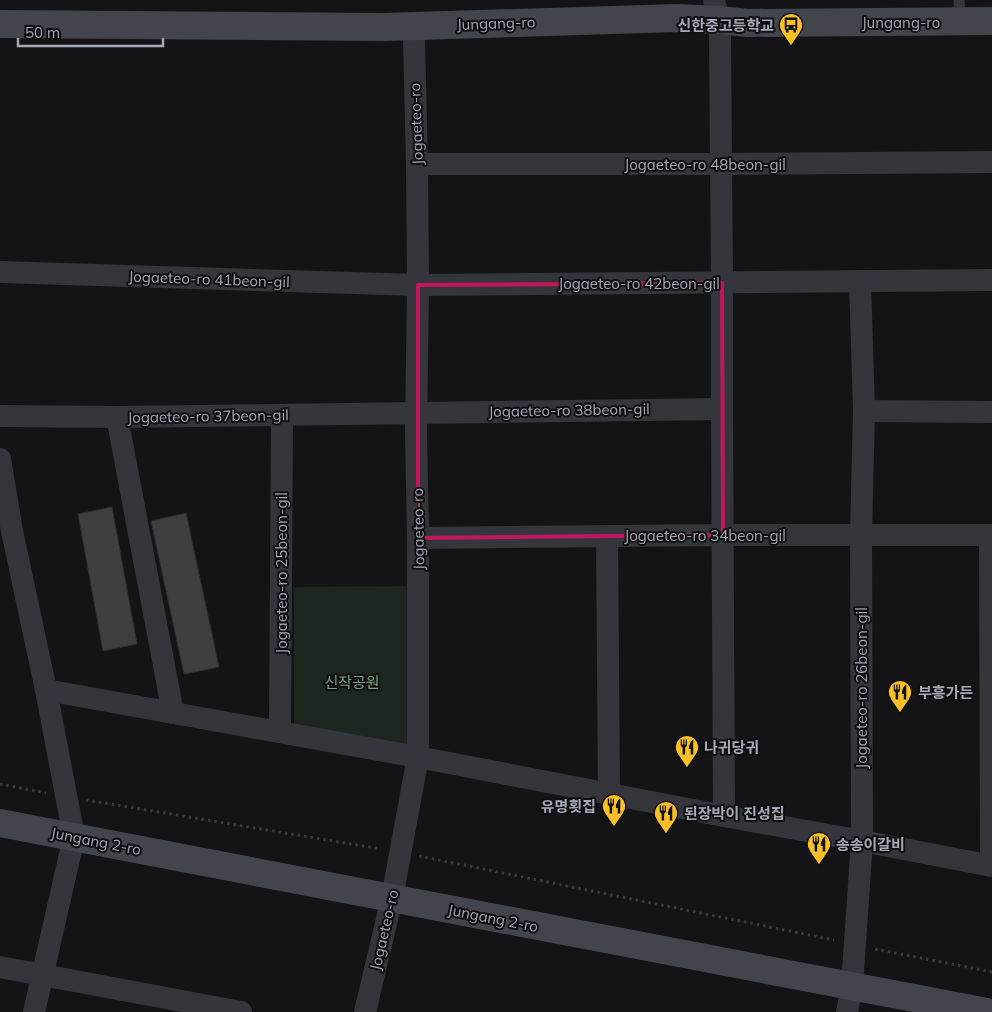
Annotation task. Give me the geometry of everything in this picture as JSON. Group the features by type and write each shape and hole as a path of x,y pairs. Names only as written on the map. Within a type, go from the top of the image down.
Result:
{"main road":[{"name":"Jungang-ro","path":"0,39 414,40 718,19 748,23 959,11 992,21"},
{"name":"Jungang-ro","path":"0,24 384,26 678,18 992,36"},
{"name":"Jungang 2-ro","path":"0,823 392,898 850,999 987,1012"}],"street":[{"path":"718,19 722,283 724,816"},
{"name":"Jogaeteo-ro","path":"364,1012 392,898 418,757 416,412 418,285 414,40"},
{"name":"Jogaeteo-ro 48beon-gil","path":"417,164 992,162"},
{"name":"Jogaeteo-ro 41beon-gil","path":"0,272 418,285"},
{"name":"Jogaeteo-ro 42beon-gil","path":"418,285 992,280"},
{"path":"860,281 864,411 861,534"},
{"name":"Jogaeteo-ro 38beon-gil","path":"416,412 722,409"},
{"path":"864,411 990,415"},
{"name":"Jogaeteo-ro 37beon-gil","path":"0,416 117,417 416,412"},
{"name":"Jogaeteo-ro 25beon-gil","path":"280,732 282,415"},
{"path":"117,417 173,713"},
{"path":"0,459 6,530 46,690 74,837 34,1012"},
{"name":"Jogaeteo-ro 26beon-gil","path":"850,999 862,841 861,534"},
{"path":"46,690 418,757 992,866 991,534"},
{"name":"Jogaeteo-ro 34beon-gil","path":"418,538 991,534"},
{"path":"607,536 609,794"},
{"path":"0,967 42,974 152,1004 241,1012"}],"path":[{"path":"0,784 401,853 992,972"}],"highlighted area":[{"path":"722,283 723,535 418,538 418,285"}],"green space":[{"name":"신작공원","path":"408,586 411,751 294,738 294,587"}],"building":[{"path":"112,507 137,644 103,651 78,514"},
{"path":"186,513 219,667 184,674 151,521"}],"place":[{"name":"신한중고등학교","path":"791,46"},
{"name":"부흥가든","path":"900,713"},
{"name":"나귀당귀","path":"687,768"},
{"name":"유명횟집","path":"614,827"},
{"name":"된장박이 진성집","path":"666,834"},
{"name":"송송이갈비","path":"819,865"}]}
